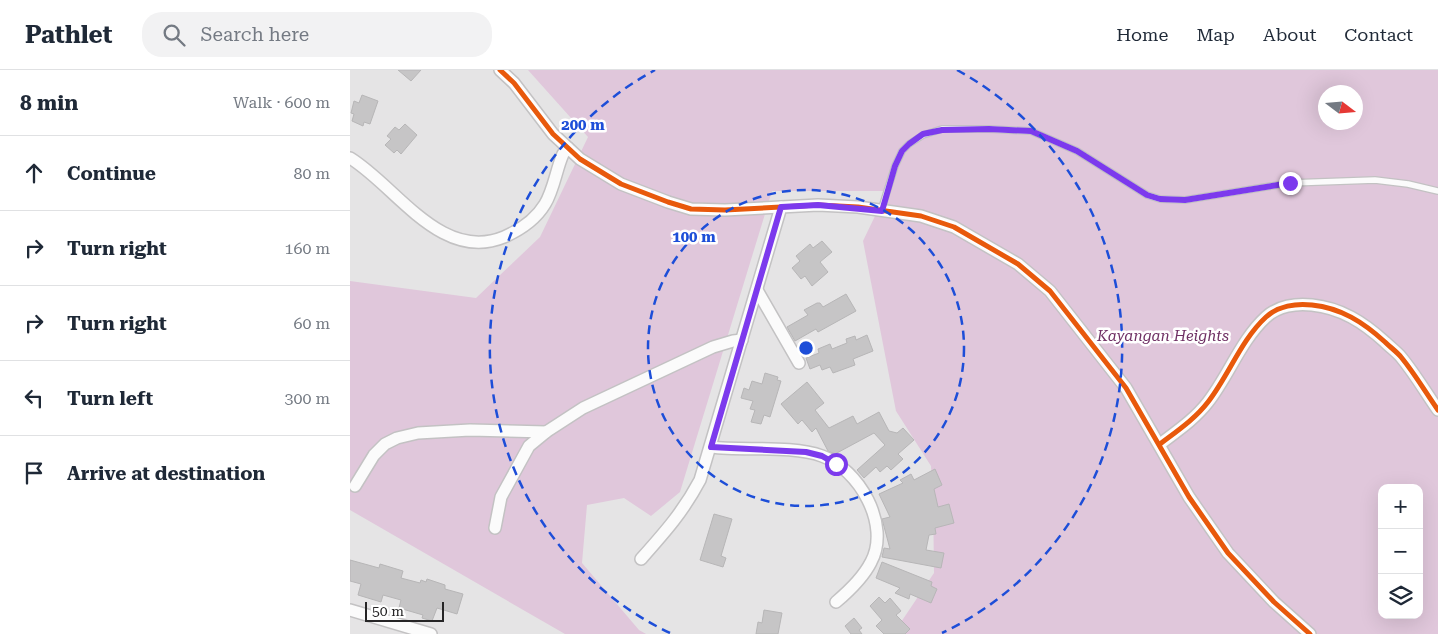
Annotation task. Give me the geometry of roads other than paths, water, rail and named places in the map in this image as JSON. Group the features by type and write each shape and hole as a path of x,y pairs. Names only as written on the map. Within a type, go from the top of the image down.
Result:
{"street":[{"path":"500,70 514,83 553,134 580,160 621,184 691,209 725,210 818,205 921,216 954,227 1025,270 1050,291 1126,388 1190,497 1228,552 1274,602 1310,634"},
{"path":"350,158 364,167 418,217 435,228 449,236 466,241 481,242 498,239 513,233 524,226 540,211 546,202 563,154 568,148"},
{"path":"641,559 675,521 700,480 781,207"},
{"path":"757,290 799,362"},
{"path":"1160,444 1198,414 1213,394 1245,342 1267,316 1278,309 1296,304 1325,306 1359,320 1401,356 1438,410"},
{"path":"495,528 501,497 518,465 529,446 546,432 583,408 713,348 742,340"},
{"path":"355,486 374,455 385,444 397,438 418,433 470,430 546,432"},
{"path":"711,447 790,451 822,456 836,464 860,488 872,508 877,523 877,546 872,562 858,581 836,602"},
{"path":"350,610 431,634"}],"lane":[{"path":"882,211 895,166 902,151 923,134 942,130 989,129 1031,131 1077,151 1147,195 1160,199 1185,200 1290,183 1375,180 1408,184 1438,191"}],"park label":[{"name":"Kayangan Heights","path":"1163,336"}]}
